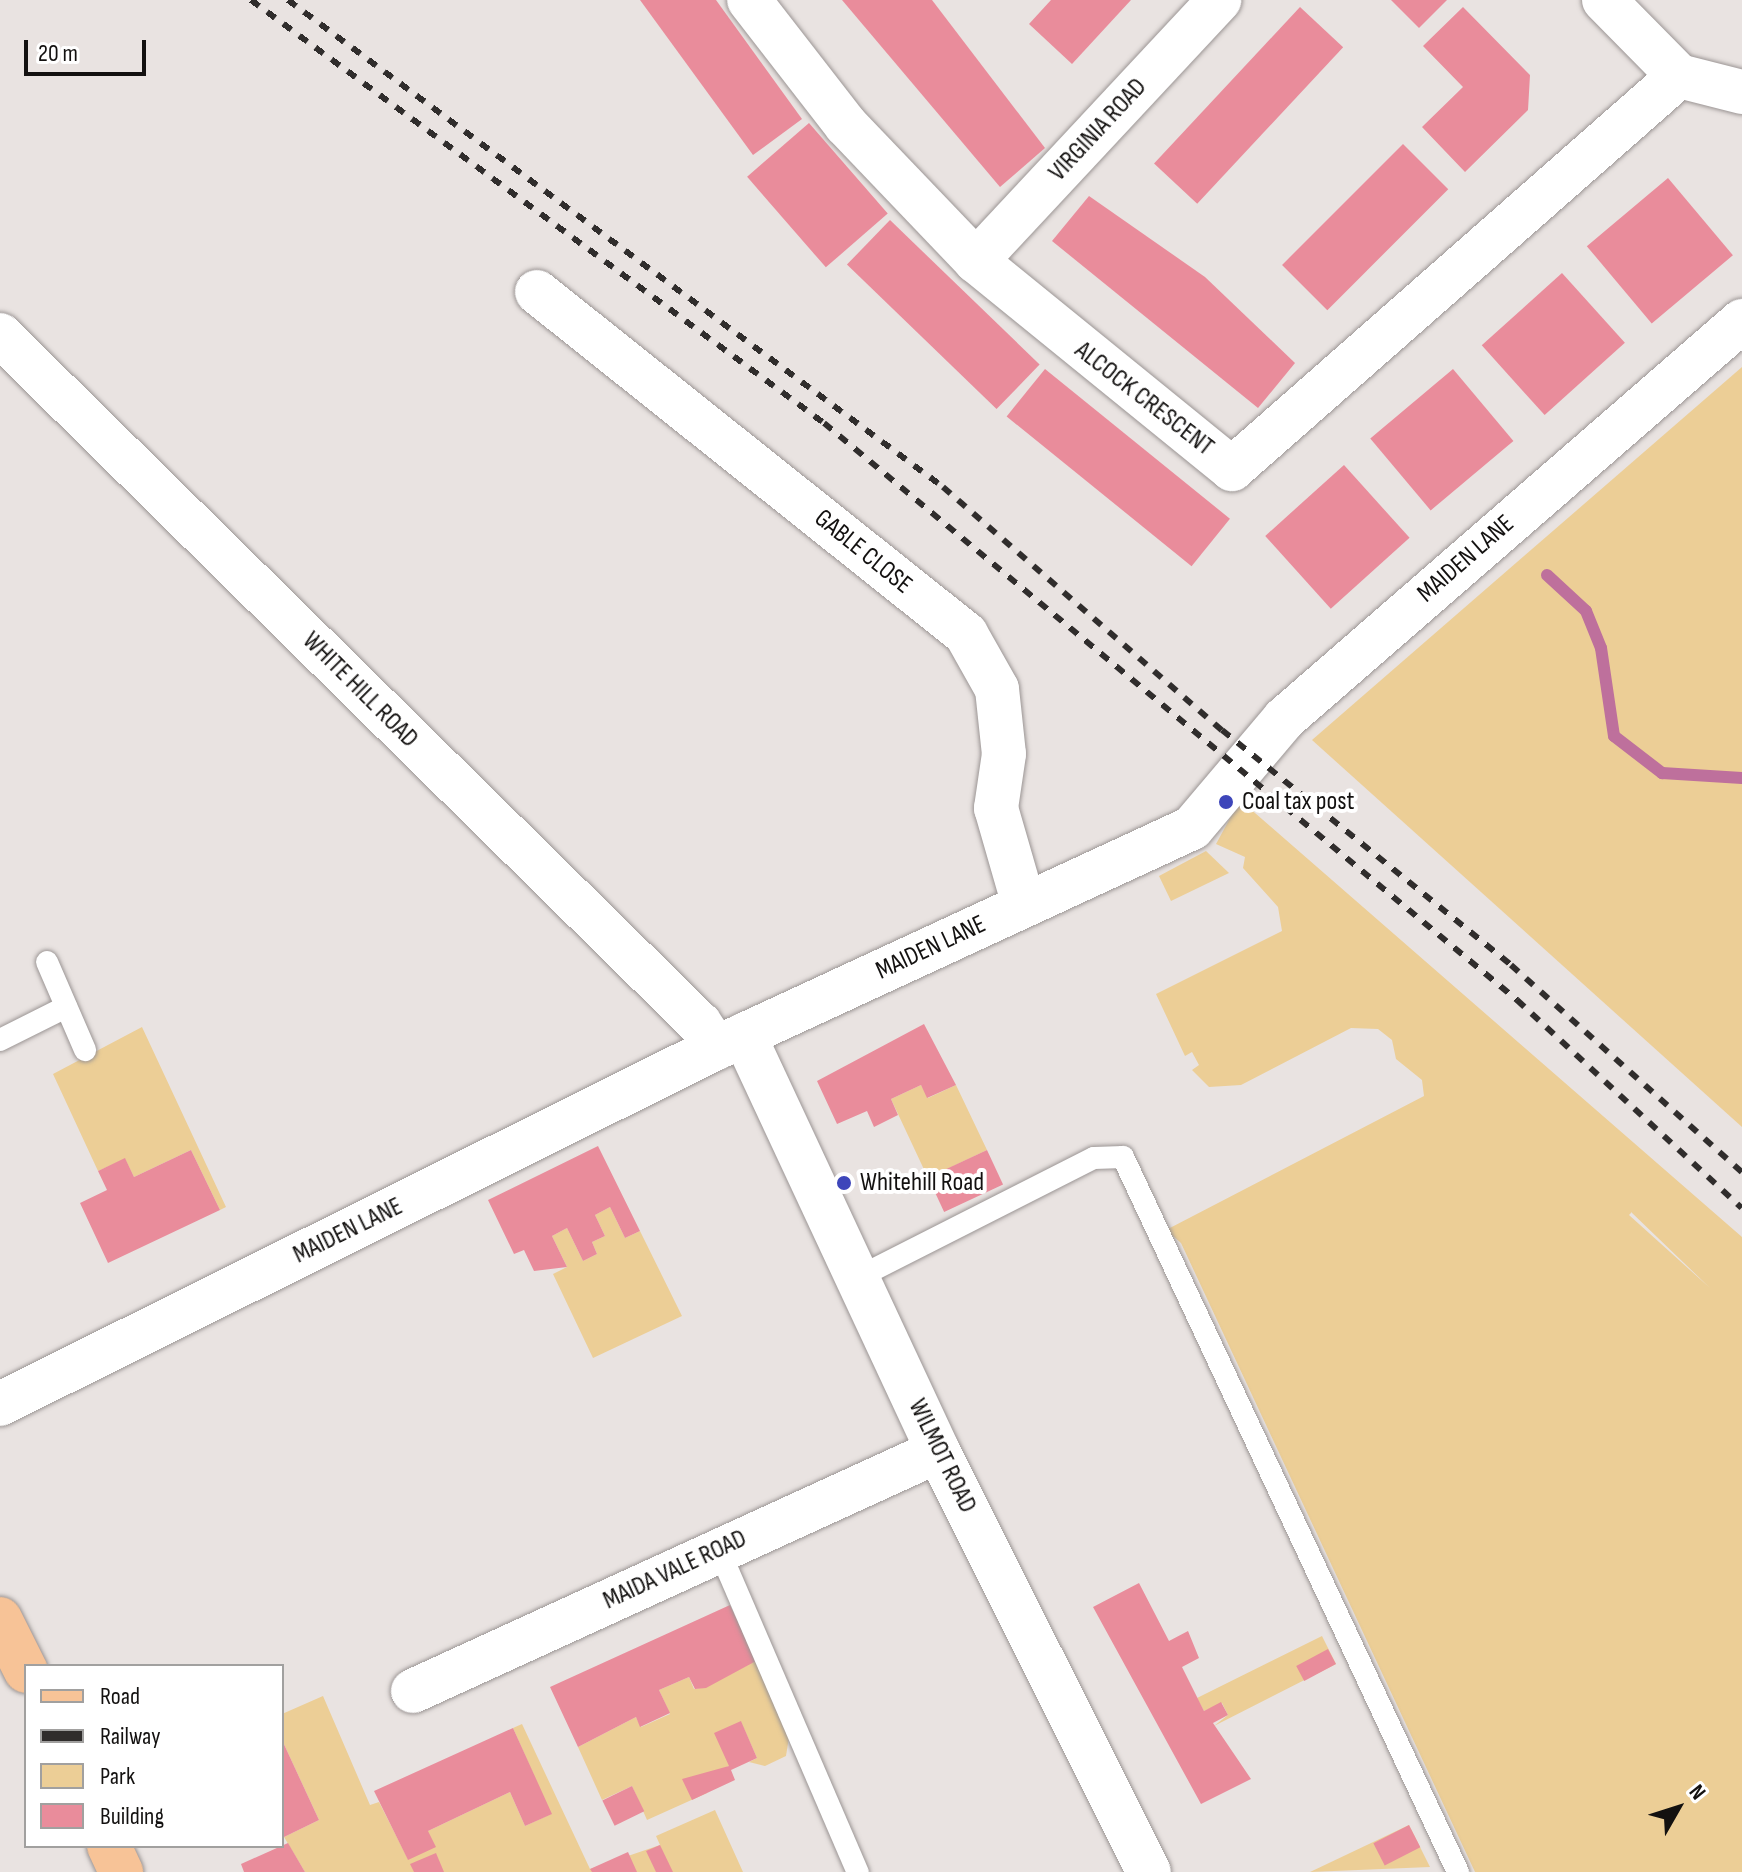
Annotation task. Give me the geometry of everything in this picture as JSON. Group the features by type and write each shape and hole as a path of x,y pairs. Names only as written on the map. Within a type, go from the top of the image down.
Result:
{"main road":[{"path":"0,1619 24,1667"},
{"path":"110,1848 121,1872"}],"street":[{"name":"ALCOCK CRESCENT","path":"749,0 846,125 976,261 1232,469 1679,76"},
{"name":"VIRGINIA ROAD","path":"976,261 1219,0"},
{"path":"1604,0 1679,76 1742,92"},
{"name":"GABLE CLOSE","path":"537,292 966,634 997,689 1004,754 996,808 1006,861 1024,905"},
{"name":"MAIDEN LANE","path":"0,1404 730,1042 1192,828 1284,719 1742,321"},
{"name":"WHITE HILL ROAD","path":"0,335 700,1024 730,1042"},
{"name":"WILMOT ROAD","path":"730,1042 859,1277 938,1451 1149,1872"},
{"name":"MAIDA VALE ROAD","path":"413,1691 938,1451"}],"lane":[{"path":"47,962 85,1050"},
{"path":"0,1040 66,1007"},
{"path":"859,1277 1094,1158 1123,1157 1458,1872"},
{"path":"719,1550 858,1872"}],"green space":[{"path":"1742,367 1742,1127 1312,740"},
{"path":"1240,800 1742,1237 1742,1872 1475,1872 1181,1243 1166,1230 1424,1096 1422,1080 1396,1059 1392,1040 1378,1029 1351,1028 1241,1085 1209,1087 1192,1070 1199,1065 1192,1052 1185,1056 1156,994 1282,931 1278,907 1243,868 1245,857 1216,844","holes":["1631,1212 1710,1288 1629,1215"]},
{"path":"1206,851 1229,873 1171,901 1159,876"},
{"path":"142,1027 226,1207 220,1210 191,1150 134,1177 125,1159 98,1171 53,1074"},
{"path":"921,1085 928,1098 956,1085 987,1150 928,1178 891,1099"},
{"path":"610,1207 625,1238 640,1231 682,1316 593,1358 553,1274 567,1267 552,1236 567,1228 583,1261 597,1254 592,1242 605,1236 595,1215"},
{"path":"1322,1636 1336,1664 1214,1726 1228,1715 1222,1703 1204,1711 1197,1698"},
{"path":"755,1661 789,1737 786,1756 765,1766 749,1762 757,1758 741,1722 729,1766 700,1779 707,1793 647,1820 632,1786 602,1800 578,1747 636,1717 641,1727 670,1714 659,1690 689,1677 694,1689 706,1687"},
{"path":"323,1696 370,1805 379,1802 408,1859 428,1831 510,1792 525,1826 551,1814 513,1728 522,1724 590,1869 660,1845 656,1836 715,1810 743,1872 305,1872 284,1837 319,1820 284,1744 284,1713"},
{"path":"1409,1825 1430,1867 1310,1872"}],"building":[{"path":"640,0 716,0 802,119 753,155"},
{"path":"842,0 932,0 1045,148 1000,187"},
{"path":"1051,0 1131,0 1072,64 1029,24"},
{"path":"1391,0 1447,0 1419,28"},
{"path":"1300,7 1343,47 1197,204 1154,164"},
{"path":"1463,7 1530,75 1528,110 1465,172 1422,127 1463,87 1423,46"},
{"path":"809,123 888,214 826,267 747,177"},
{"path":"1403,144 1448,189 1327,310 1282,265"},
{"path":"1668,178 1733,255 1652,324 1587,246"},
{"path":"1089,196 1205,277 1295,363 1258,408 1052,241"},
{"path":"890,220 1040,364 997,409 847,265"},
{"path":"1562,273 1625,343 1545,415 1482,345"},
{"path":"1045,369 1230,519 1192,566 1007,416"},
{"path":"1453,369 1513,441 1431,510 1370,438"},
{"path":"1344,465 1410,538 1331,609 1265,536"},
{"path":"924,1024 956,1085 927,1098 921,1085 891,1099 898,1115 874,1127 867,1111 837,1124 817,1081"},
{"path":"598,1146 640,1231 625,1238 610,1207 595,1215 605,1236 592,1242 597,1254 583,1261 567,1228 552,1236 567,1267 534,1271 524,1250 514,1254 488,1200"},
{"path":"191,1150 220,1210 108,1263 80,1203 107,1190 98,1171 125,1158 134,1177"},
{"path":"987,1150 1003,1184 944,1212 928,1177"},
{"path":"1139,1583 1169,1641 1188,1631 1199,1658 1182,1667 1204,1711 1221,1702 1228,1715 1213,1723 1251,1779 1201,1804 1093,1607"},
{"path":"730,1605 756,1661 706,1688 695,1689 689,1677 659,1690 670,1713 640,1727 636,1717 578,1747 550,1687"},
{"path":"1328,1649 1336,1664 1304,1681 1296,1666"},
{"path":"741,1721 757,1758 731,1770 735,1780 692,1800 682,1779 729,1766 714,1733"},
{"path":"513,1728 552,1814 525,1826 510,1792 428,1831 436,1847 408,1860 374,1791"},
{"path":"284,1744 319,1820 284,1837"},
{"path":"632,1786 644,1811 615,1826 602,1800"},
{"path":"1409,1825 1420,1847 1385,1865 1373,1843"},
{"path":"288,1843 305,1872 244,1872 241,1864 277,1848 284,1848"},
{"path":"660,1845 673,1872 656,1872 646,1851"},
{"path":"628,1852 637,1872 592,1872 590,1869"},
{"path":"436,1853 444,1872 414,1872 410,1864"}],"waterway":[{"path":"1547,575 1586,611 1601,648 1614,736 1662,773 1742,778"}],"railway":[{"path":"251,0 824,423 1517,1000 1742,1208"},
{"path":"288,0 943,487 1222,730 1511,965 1742,1172"}],"place":[{"name":"Coal tax post","path":"1226,802"},
{"name":"Whitehill Road","path":"844,1183"}]}
